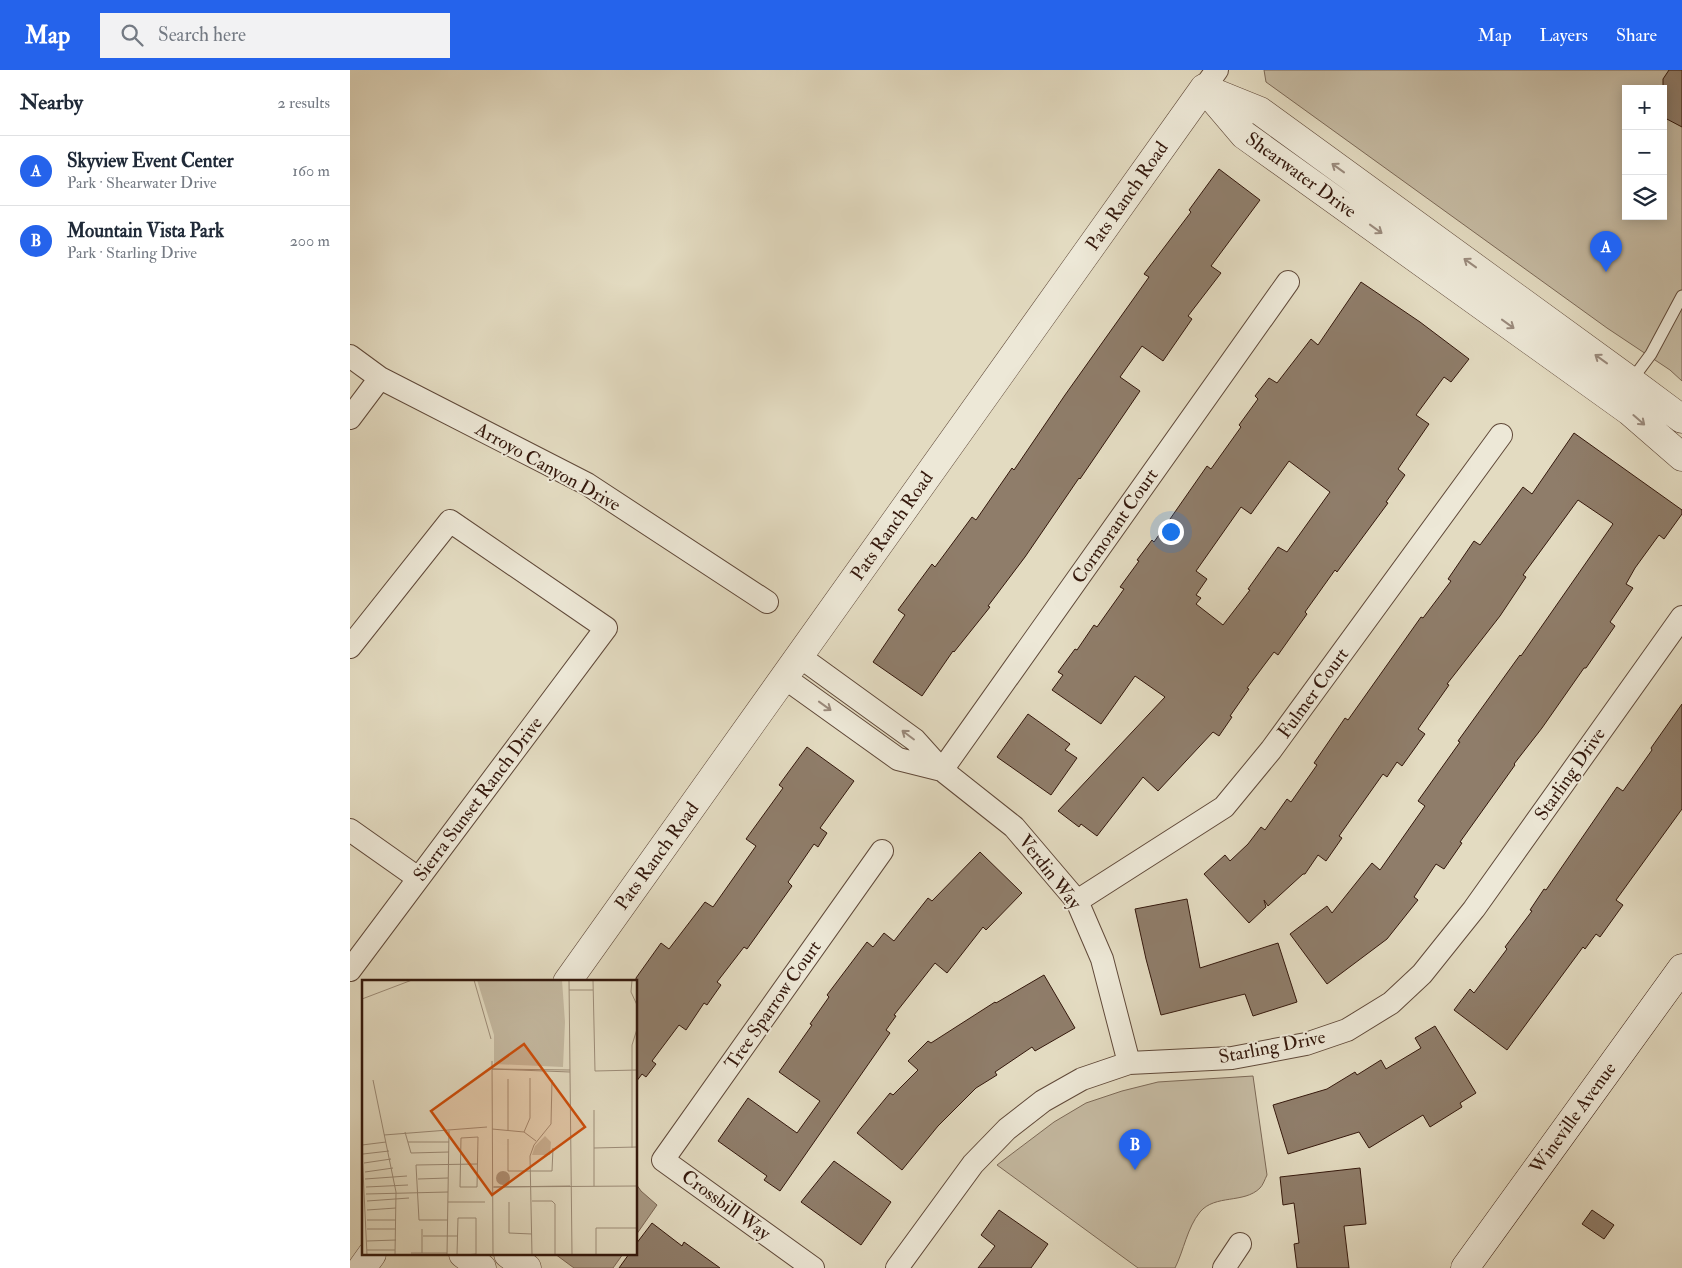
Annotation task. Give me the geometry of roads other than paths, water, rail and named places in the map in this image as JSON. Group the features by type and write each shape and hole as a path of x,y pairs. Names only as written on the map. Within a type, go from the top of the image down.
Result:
{"street":[{"name":"Shearwater Drive","path":"1210,79 1260,111 1682,419"},
{"name":"Shearwater Drive","path":"1210,79 1244,135 1629,411 1682,457"},
{"name":"Pats Ranch Road","path":"568,980 1210,79"},
{"name":"Cormorant Court","path":"942,770 1288,282"},
{"name":"Arroyo Canyon Drive","path":"350,356 380,378 587,484 767,602"},
{"path":"350,418 380,378"},
{"name":"Fulmer Court","path":"1077,901 1224,807 1271,750 1501,435"},
{"name":"Sierra Sunset Ranch Drive","path":"350,647 450,521 606,628 350,970"},
{"name":"Starling Drive","path":"897,1268 973,1164 1008,1129 1043,1101 1082,1079 1129,1063 1232,1058 1306,1044 1347,1030 1391,1003 1422,974 1474,909 1682,617"},
{"name":"Verdin Way","path":"792,667 914,740 942,770 1014,827 1077,901 1102,959 1129,1063"},
{"path":"350,830 418,878"},
{"name":"Tree Sparrow Court","path":"663,1160 882,851"},
{"name":"Wineville Avenue","path":"1465,1268 1682,968"},
{"name":"Crossbill Way","path":"663,1160 813,1268"},
{"path":"1224,1268 1240,1244"},
{"path":"362,1268 371,1256"},
{"path":"466,1256 482,1268"},
{"path":"511,1256 527,1268"}],"lane":[{"path":"1631,380 1651,354 1682,296"}],"place":[{"name":"Skyview Event Center","path":"1606,272"},
{"name":"Mountain Vista Park","path":"1135,1170"}]}
